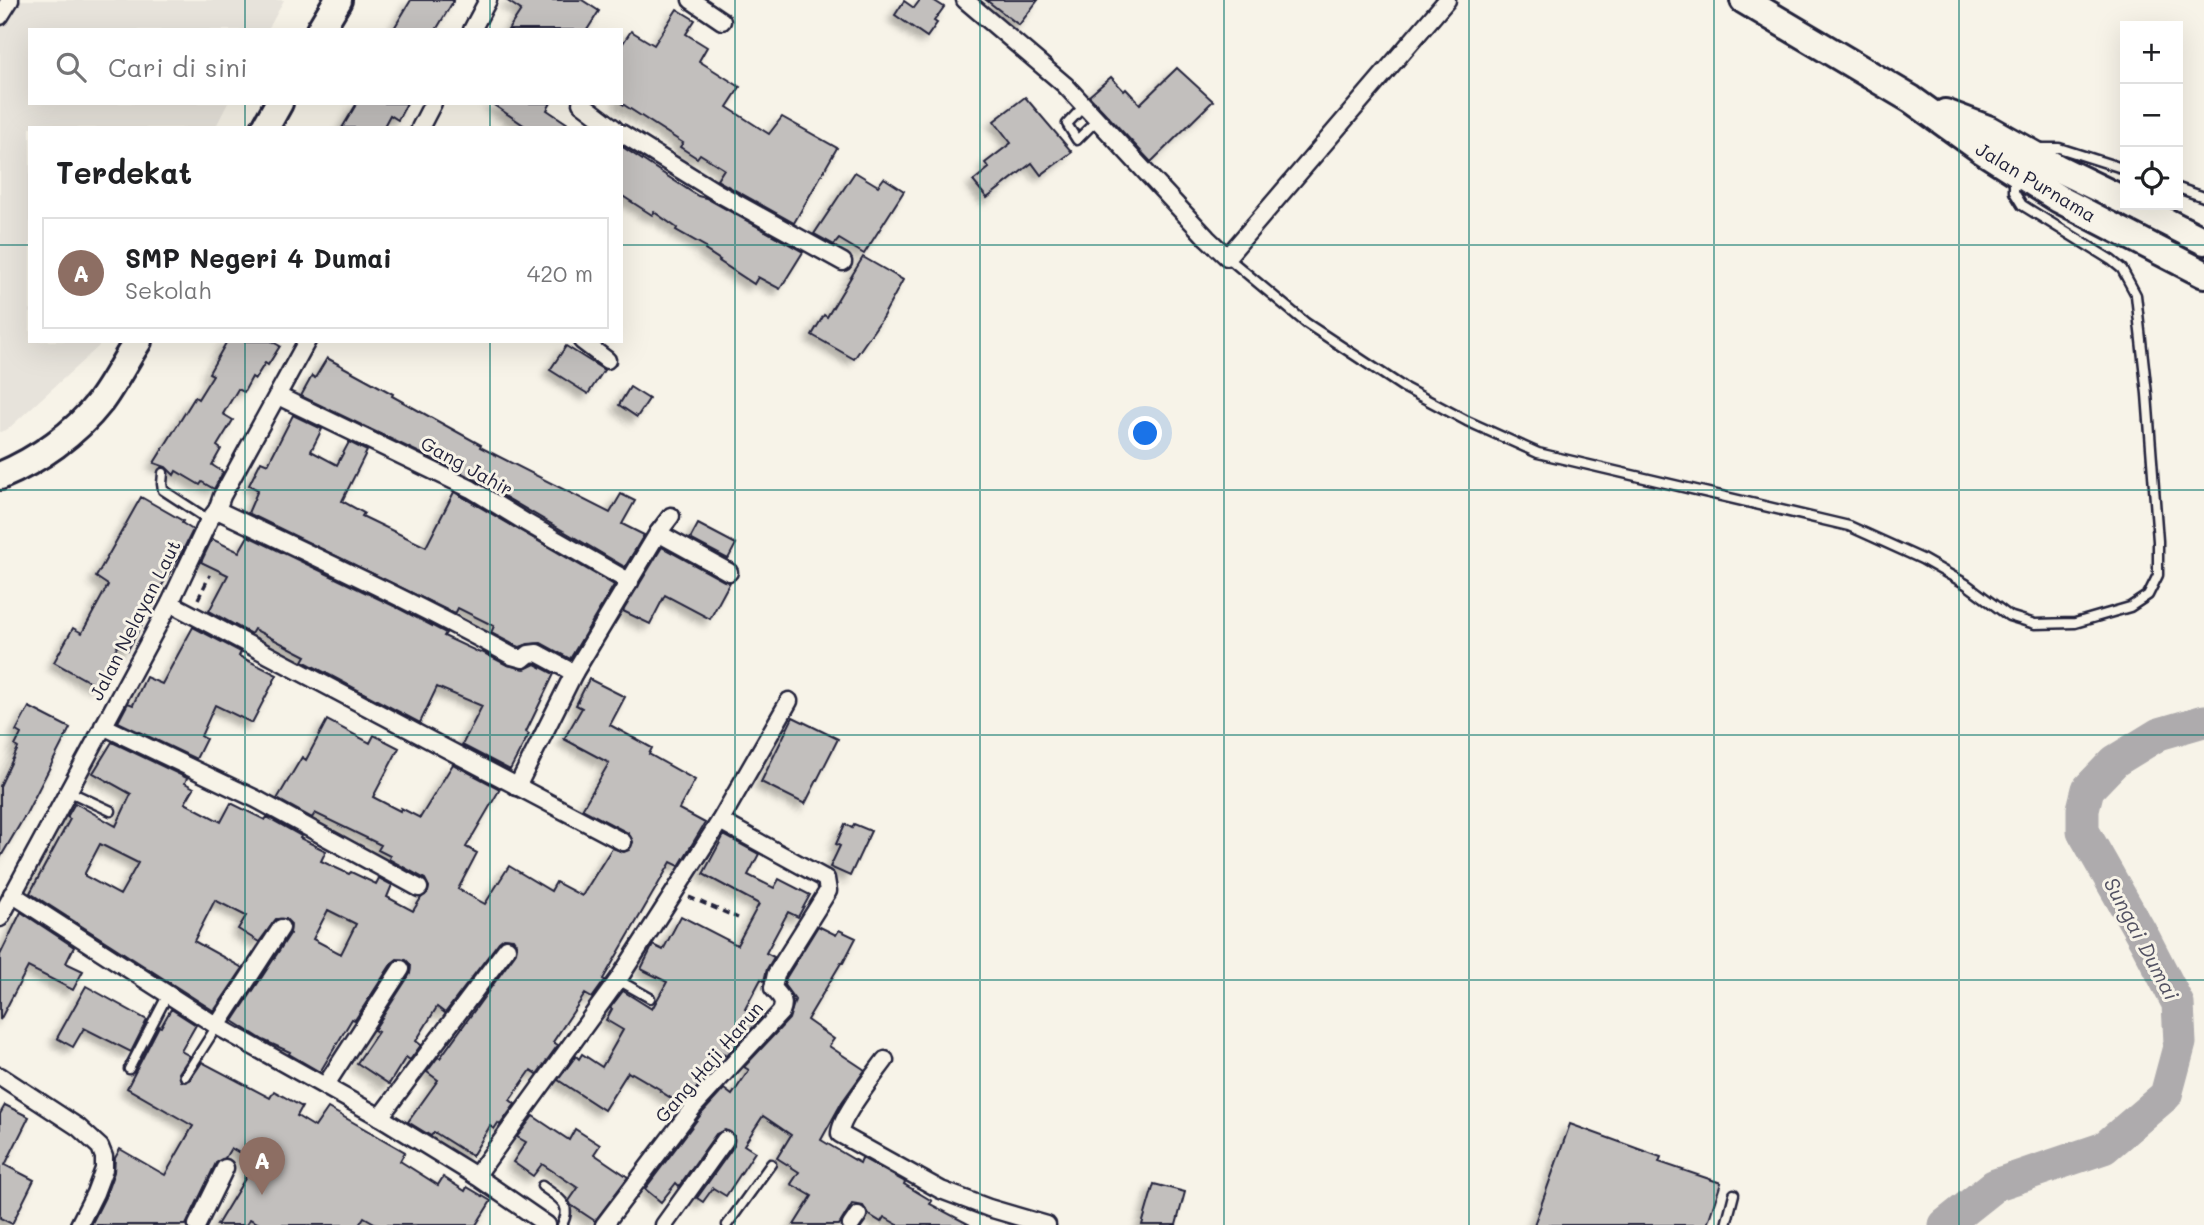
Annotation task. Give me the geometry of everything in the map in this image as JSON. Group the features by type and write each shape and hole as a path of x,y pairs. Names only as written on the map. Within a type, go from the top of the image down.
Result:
{"main road":[{"path":"321,28 338,0"},
{"name":"Jalan Purnama","path":"1744,0 1911,99 1982,150 2059,169 2120,199"},
{"path":"266,126 278,105"},
{"name":"Jalan Purnama","path":"2022,161 2070,205 2204,274"},
{"path":"2143,210 2204,241"},
{"path":"0,476 50,449 67,436 100,402 137,343"}],"street":[{"path":"0,16 10,0"},
{"path":"473,28 488,0"},
{"path":"691,0 722,21"},
{"path":"965,0 1065,85 1227,257 1447,0"},
{"path":"424,126 432,105"},
{"path":"584,105 611,126"},
{"path":"623,134 718,193 843,262"},
{"name":"Jalan Nelayan Laut","path":"0,918 170,603 222,496 306,343"},
{"path":"585,343 607,360"},
{"name":"Gang Jahir","path":"278,396 471,489 630,582"},
{"path":"213,515 446,620 512,656 523,659 529,654 537,653 574,673"},
{"path":"517,787 574,673 670,516"},
{"path":"658,533 729,572"},
{"path":"170,603 623,842"},
{"path":"476,1176 618,980 720,821 789,701"},
{"path":"103,726 256,799 419,888"},
{"name":"Gang Haji Harun","path":"604,1225 695,1105 782,1012 783,999 773,988 776,975 828,891 826,879 720,821"},
{"path":"12,894 218,1026 380,1117 476,1176 547,1225"},
{"path":"218,1026 281,928"},
{"path":"380,1117 507,948"},
{"path":"325,1086 401,969"},
{"path":"885,1060 849,1112 839,1129 840,1134 941,1191 989,1209 1047,1225"},
{"path":"0,1076 78,1127 100,1147 104,1157 104,1169 79,1225"},
{"path":"664,1225 725,1140"},
{"path":"197,1225 225,1168"}],"lane":[{"path":"1084,106 1067,124 1077,140 1097,121"},
{"path":"1227,257 1306,323 1403,387 1466,421 1538,453 1849,526 1922,559 1955,578 2009,616 2035,624 2076,623 2130,607 2148,595 2158,575 2148,407 2136,295 2122,269 2022,205 2014,192 2022,161 2041,148 2059,148 2120,167"},
{"path":"2183,190 2204,197"},
{"path":"163,473 163,490 213,515"},
{"path":"68,791 111,811"},
{"path":"618,980 650,998"},
{"path":"129,1069 169,993"},
{"path":"185,1076 218,1026"},
{"path":"727,1225 771,1164"},
{"path":"542,1186 563,1201 566,1208 562,1225"},
{"path":"1726,1225 1734,1194"}],"path":[{"path":"190,614 210,575"},
{"path":"674,891 738,918"}],"shaded area":[{"path":"0,0 284,0 269,28 28,28 28,105 227,105 216,126 28,126 28,343 100,343 8,429 0,432"}],"building":[{"path":"411,0 454,0 437,28 394,28"},
{"path":"506,0 582,0 599,11 588,28 509,28 521,10"},
{"path":"920,0 933,0 944,7 927,37 895,15 904,1 914,8"},
{"path":"986,0 1038,0 1019,25"},
{"path":"677,9 695,20 686,34 707,47 699,61 740,87 727,107 769,134 782,117 837,148 794,223 717,180 724,169 700,154 697,158 680,147 683,143 623,104 623,43 631,31 654,45"},
{"path":"1177,68 1213,101 1151,162 1089,96 1111,77 1140,104"},
{"path":"1025,97 1072,152 1041,175 1032,163 987,198 973,181 989,168 985,163 1011,143 994,121"},
{"path":"356,105 406,105 398,120 390,115 384,126 343,126"},
{"path":"494,105 550,105 547,110 571,126 525,126"},
{"path":"623,147 698,196 803,252 780,289 758,277 754,284 719,261 705,250 706,247 676,230 677,228 654,212 652,215 623,196"},
{"path":"855,172 878,186 884,178 904,191 864,254 839,239 834,245 814,234"},
{"path":"863,257 903,280 881,320 854,359 812,335 824,315 827,317"},
{"path":"226,343 275,343 280,346 268,365 265,363 255,379 252,377 244,392 238,389 223,414 233,420 217,446 221,449 212,465 223,472 214,489 202,482 200,485 176,471 174,475 166,467 154,463 195,397 198,399 213,375 209,373"},
{"path":"566,346 604,370 588,394 550,370"},
{"path":"327,358 481,445 480,447 610,513 621,494 635,501 622,524 644,535 625,567 476,480 301,396 312,376 315,378"},
{"path":"630,387 649,399 637,417 619,405"},
{"path":"293,415 322,429 311,451 337,465 349,442 367,451 342,501 364,513 362,516 426,547 454,492 614,585 570,659 541,643 516,646 491,633 494,626 458,608 455,614 248,513 258,490 249,485 261,461 268,464"},
{"path":"141,497 183,521 182,523 193,530 128,650 118,645 95,685 54,662 73,628 82,633 108,585 96,577"},
{"path":"698,524 736,544 728,559 690,539"},
{"path":"248,536 398,608 446,633 444,636 480,653 507,665 525,669 535,664 554,674 526,732 529,734 510,770 462,745 482,706 437,687 420,723 303,661 306,656 254,629 251,634 209,611 228,575 201,562 212,539 239,552"},
{"path":"662,547 730,582 710,619 665,595 650,624 623,611"},
{"path":"193,627 241,652 239,656 277,675 252,723 215,705 201,736 206,739 196,759 118,722 128,703 133,705 146,677 162,684"},
{"path":"589,679 625,697 610,725 652,748 649,754 695,780 679,809 705,823 679,866 671,862 603,979 605,980 592,998 585,994 553,1042 558,1045 537,1074 531,1070 510,1100 515,1104 500,1125 498,1123 494,1129 490,1126 472,1156 434,1132 431,1136 408,1122 438,1080 427,1072 515,954 517,945 513,939 504,938 499,942 445,1013 437,1007 416,1041 421,1045 410,1060 406,1057 389,1084 357,1063 378,1032 374,1030 410,974 411,965 406,960 397,959 392,963 355,1020 352,1019 320,1072 233,1021 290,934 291,924 286,919 276,919 259,942 238,929 246,916 215,900 194,941 243,968 214,1011 30,893 70,819 67,817 75,803 116,826 131,794 93,773 112,742 187,778 185,783 194,788 185,803 221,822 231,803 265,820 267,817 326,851 321,861 376,884 379,878 392,885 387,897 413,911 428,892 425,879 389,859 390,856 378,850 381,845 315,813 312,818 277,799 302,757 306,760 327,720 370,743 374,735 399,748 373,797 400,811 401,808 420,818 453,764 500,789 466,847 477,853 458,889 485,904 509,866 551,891 556,882 582,896 612,848 624,852 629,850 633,842 628,833 582,809 609,763 564,739 582,708 576,705","holes":["100,844 138,863 120,895 85,876","328,910 356,924 341,954 313,939"]},
{"path":"29,707 70,728 0,858 0,786 18,748 15,746 21,734 16,731"},
{"path":"793,717 838,739 805,804 761,782"},
{"path":"845,824 852,828 854,824 871,831 850,876 830,867 840,846 836,844"},
{"path":"724,835 759,854 748,875 774,888 779,879 810,895 798,917 788,912 766,953 774,957 764,981 761,979 745,1009 762,1018 726,1056 722,1053 710,1073 682,1105 628,1072 604,1110 558,1080 576,1056 579,1059 582,1054 602,1067 623,1030 606,1020 612,1009 610,1008 623,991 652,1009 667,982 641,969 653,945 663,950 681,916 737,945 759,904 703,874"},
{"path":"21,912 74,947 66,963 83,971 73,990 28,967 0,1020 0,955"},
{"path":"818,926 836,935 839,930 856,938 807,1020 834,1039 829,1046 865,1070 842,1102 821,1140 860,1163 862,1158 905,1182 904,1184 932,1201 930,1204 970,1225 898,1225 884,1217 881,1222 868,1214 863,1206 852,1204 839,1225 794,1225 812,1196 791,1184 799,1172 777,1158 791,1135 763,1116 744,1145 755,1152 726,1196 713,1188 703,1202 697,1198 734,1146 734,1135 725,1130 716,1134 679,1186 676,1183 661,1202 645,1189 703,1112 724,1089 732,1095 749,1070 744,1067 789,1019 795,1000 784,985 786,978"},
{"path":"86,986 147,1020 131,1052 84,1028 73,1047 57,1038"},
{"path":"171,1009 196,1025 181,1051 190,1056 179,1073 181,1081 190,1080 202,1062 270,1098 274,1091 302,1107 297,1116 315,1127 328,1108 405,1152 400,1161 438,1185 443,1177 465,1191 467,1187 491,1201 476,1225 378,1225 364,1217 359,1225 261,1225 250,1219 246,1225 217,1225 255,1162 231,1148 225,1158 216,1163 186,1225 91,1225 105,1197 120,1149 165,1175 193,1126 127,1088 159,1026 161,1027"},
{"path":"5,1105 29,1117 5,1165 34,1180 12,1224 0,1218 0,1114"},
{"path":"533,1116 569,1140 575,1129 600,1145 594,1154 628,1177 595,1221 571,1205 569,1201 578,1188 542,1164 533,1176 513,1162 526,1142 517,1137"},
{"path":"1570,1124 1661,1157 1659,1162 1721,1183 1707,1225 1534,1225"},
{"path":"1154,1184 1185,1192 1176,1225 1142,1225"}],"waterway":[{"name":"Sungai Dumai","path":"1945,1225 1995,1185 2104,1148 2166,1095 2180,1043 2178,1004 2083,831 2083,809 2088,789 2115,761 2159,734 2204,721"}],"place":[{"name":"SMP Negeri 4 Dumai","path":"262,1195"}]}
